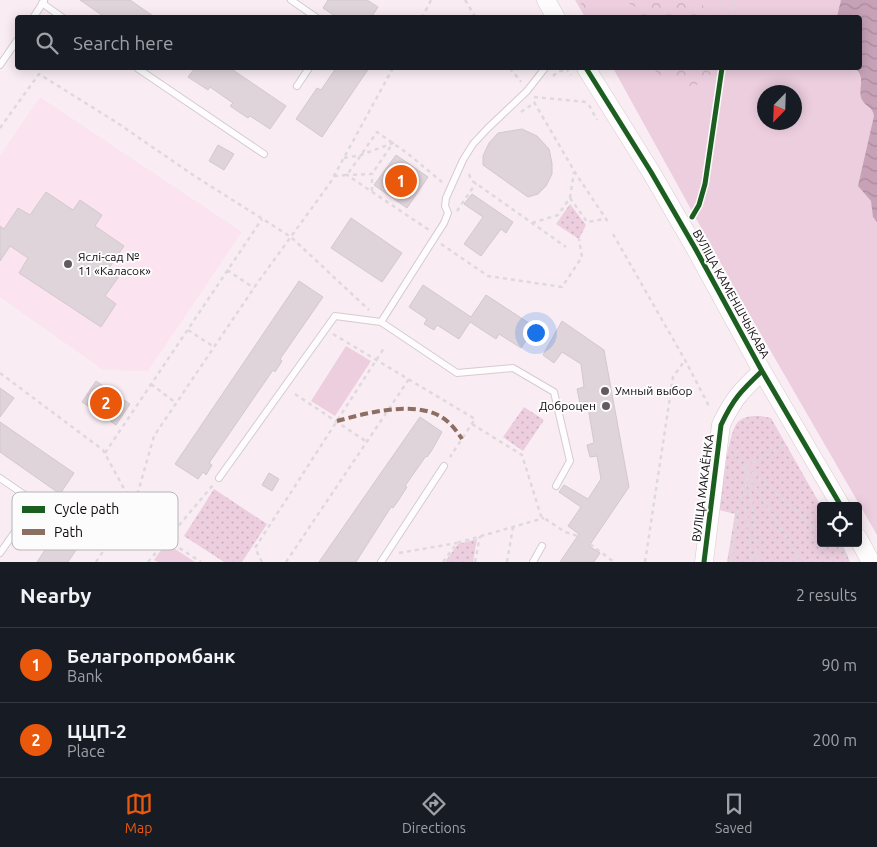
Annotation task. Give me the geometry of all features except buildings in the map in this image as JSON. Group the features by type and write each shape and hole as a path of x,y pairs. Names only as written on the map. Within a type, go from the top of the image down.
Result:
{"street":[{"path":"546,0 554,15"},
{"name":"ВУЛІЦА КАМЕНШЧЫКАВА","path":"587,70 651,172 762,371 839,502"},
{"name":"ВУЛІЦА МАКАЁНКА","path":"704,562 721,425 730,406 740,392 762,371"},
{"path":"862,545 871,562"}],"lane":[{"path":"291,0 313,15"},
{"path":"34,15 43,2 59,15"},
{"path":"0,65 15,44"},
{"path":"140,70 264,154"},
{"path":"297,86 308,70"},
{"path":"381,322 444,223 448,213 445,206 446,198 473,144 527,91 543,70"},
{"path":"219,478 335,316 381,322 457,372 513,368 554,392 570,461 556,486"},
{"path":"383,559 444,466"},
{"path":"0,478 20,492"},
{"path":"0,553 12,536"},
{"path":"533,562 542,546"}],"path":[{"path":"424,15 431,0"},
{"path":"465,0 474,15"},
{"path":"731,15 735,0"},
{"path":"138,492 154,436 254,288 334,176 392,70"},
{"path":"511,70 527,91"},
{"path":"692,217 699,205 705,184 722,70"},
{"path":"550,79 559,71 568,71"},
{"path":"0,128 39,74 116,122 193,175 291,237 381,322"},
{"path":"537,97 542,91"},
{"path":"587,102 531,97 574,171 608,222"},
{"path":"519,114 534,102"},
{"path":"347,175 377,132 394,143 442,182"},
{"path":"344,158 361,155 394,143"},
{"path":"372,191 372,174 394,143"},
{"path":"467,170 471,180 566,247"},
{"path":"532,223 558,215 570,198 574,171"},
{"path":"334,176 372,174"},
{"path":"347,175 428,229 434,238 488,276 562,287 582,257 579,239"},
{"path":"453,217 476,183"},
{"path":"570,198 586,222 605,219"},
{"path":"105,453 262,219"},
{"path":"613,234 685,360 710,408"},
{"path":"227,270 254,288"},
{"path":"188,329 214,347"},
{"path":"325,329 476,419 444,466"},
{"path":"262,562 255,548 384,348"},
{"path":"645,562 673,377 685,360"},
{"path":"0,373 103,450 126,492"},
{"path":"286,562 409,379"},
{"path":"151,384 176,402"},
{"path":"295,394 367,442"},
{"path":"472,424 522,455 541,516 565,532 578,536"},
{"path":"744,467 800,435"},
{"path":"731,446 747,475 758,562"},
{"path":"744,467 817,530"},
{"path":"731,562 739,501 747,475"},
{"path":"747,475 744,496 752,562"},
{"path":"747,475 786,535 800,562"},
{"path":"178,527 219,478"},
{"path":"383,559 457,543 544,518"},
{"path":"506,562 513,527"},
{"path":"475,562 480,536"},
{"path":"443,562 457,543"},
{"path":"590,544 614,562"},
{"path":"178,547 201,562"},
{"path":"837,547 853,562"},
{"path":"96,562 104,550"},
{"path":"150,561 159,550"}],"shaded area":[{"path":"40,97 242,232 148,371 103,370 0,297 0,155"}],"green space":[{"path":"575,0 877,0 877,535 862,509 862,502 858,502 740,298 614,70 862,70 862,15 584,15"},
{"path":"580,0 609,0 589,11 582,7"},
{"path":"622,0 693,0 717,15 637,15 636,7"},
{"path":"655,70 713,70 703,82 688,86 668,81"},
{"path":"570,204 586,225 579,239 556,224"},
{"path":"346,346 371,361 335,416 311,401"},
{"path":"524,407 544,420 523,451 503,437"},
{"path":"751,416 771,418 819,502 817,502 817,547 844,547 850,562 727,562 735,514 719,510 723,477 734,428 740,420"},
{"path":"214,489 267,524 242,562 224,562 184,536"},
{"path":"477,539 473,562 445,562 458,544"},
{"path":"161,550 177,550 195,562 158,562 154,560"}],"water":[{"path":"841,0 877,0 877,222 873,217 871,201 858,186 874,116 862,100 860,91 861,80 857,70 862,70 862,15 837,15"}],"marked path":[{"path":"337,421 393,409 423,410 436,414 447,421 462,439"}],"cycle path":[{"path":"587,70 651,172 762,371 839,502"},
{"path":"692,217 699,205 705,184 722,70"},
{"path":"704,562 721,425 738,396 762,371"}],"place":[{"name":"Белагропромбанк","path":"401,181"},
{"name":"Яслі-сад № 11 «Каласок»","path":"68,264"},
{"name":"Умный выбор","path":"605,391"},
{"name":"ЦЦП-2","path":"106,403"},
{"name":"Доброцен","path":"606,406"}]}
